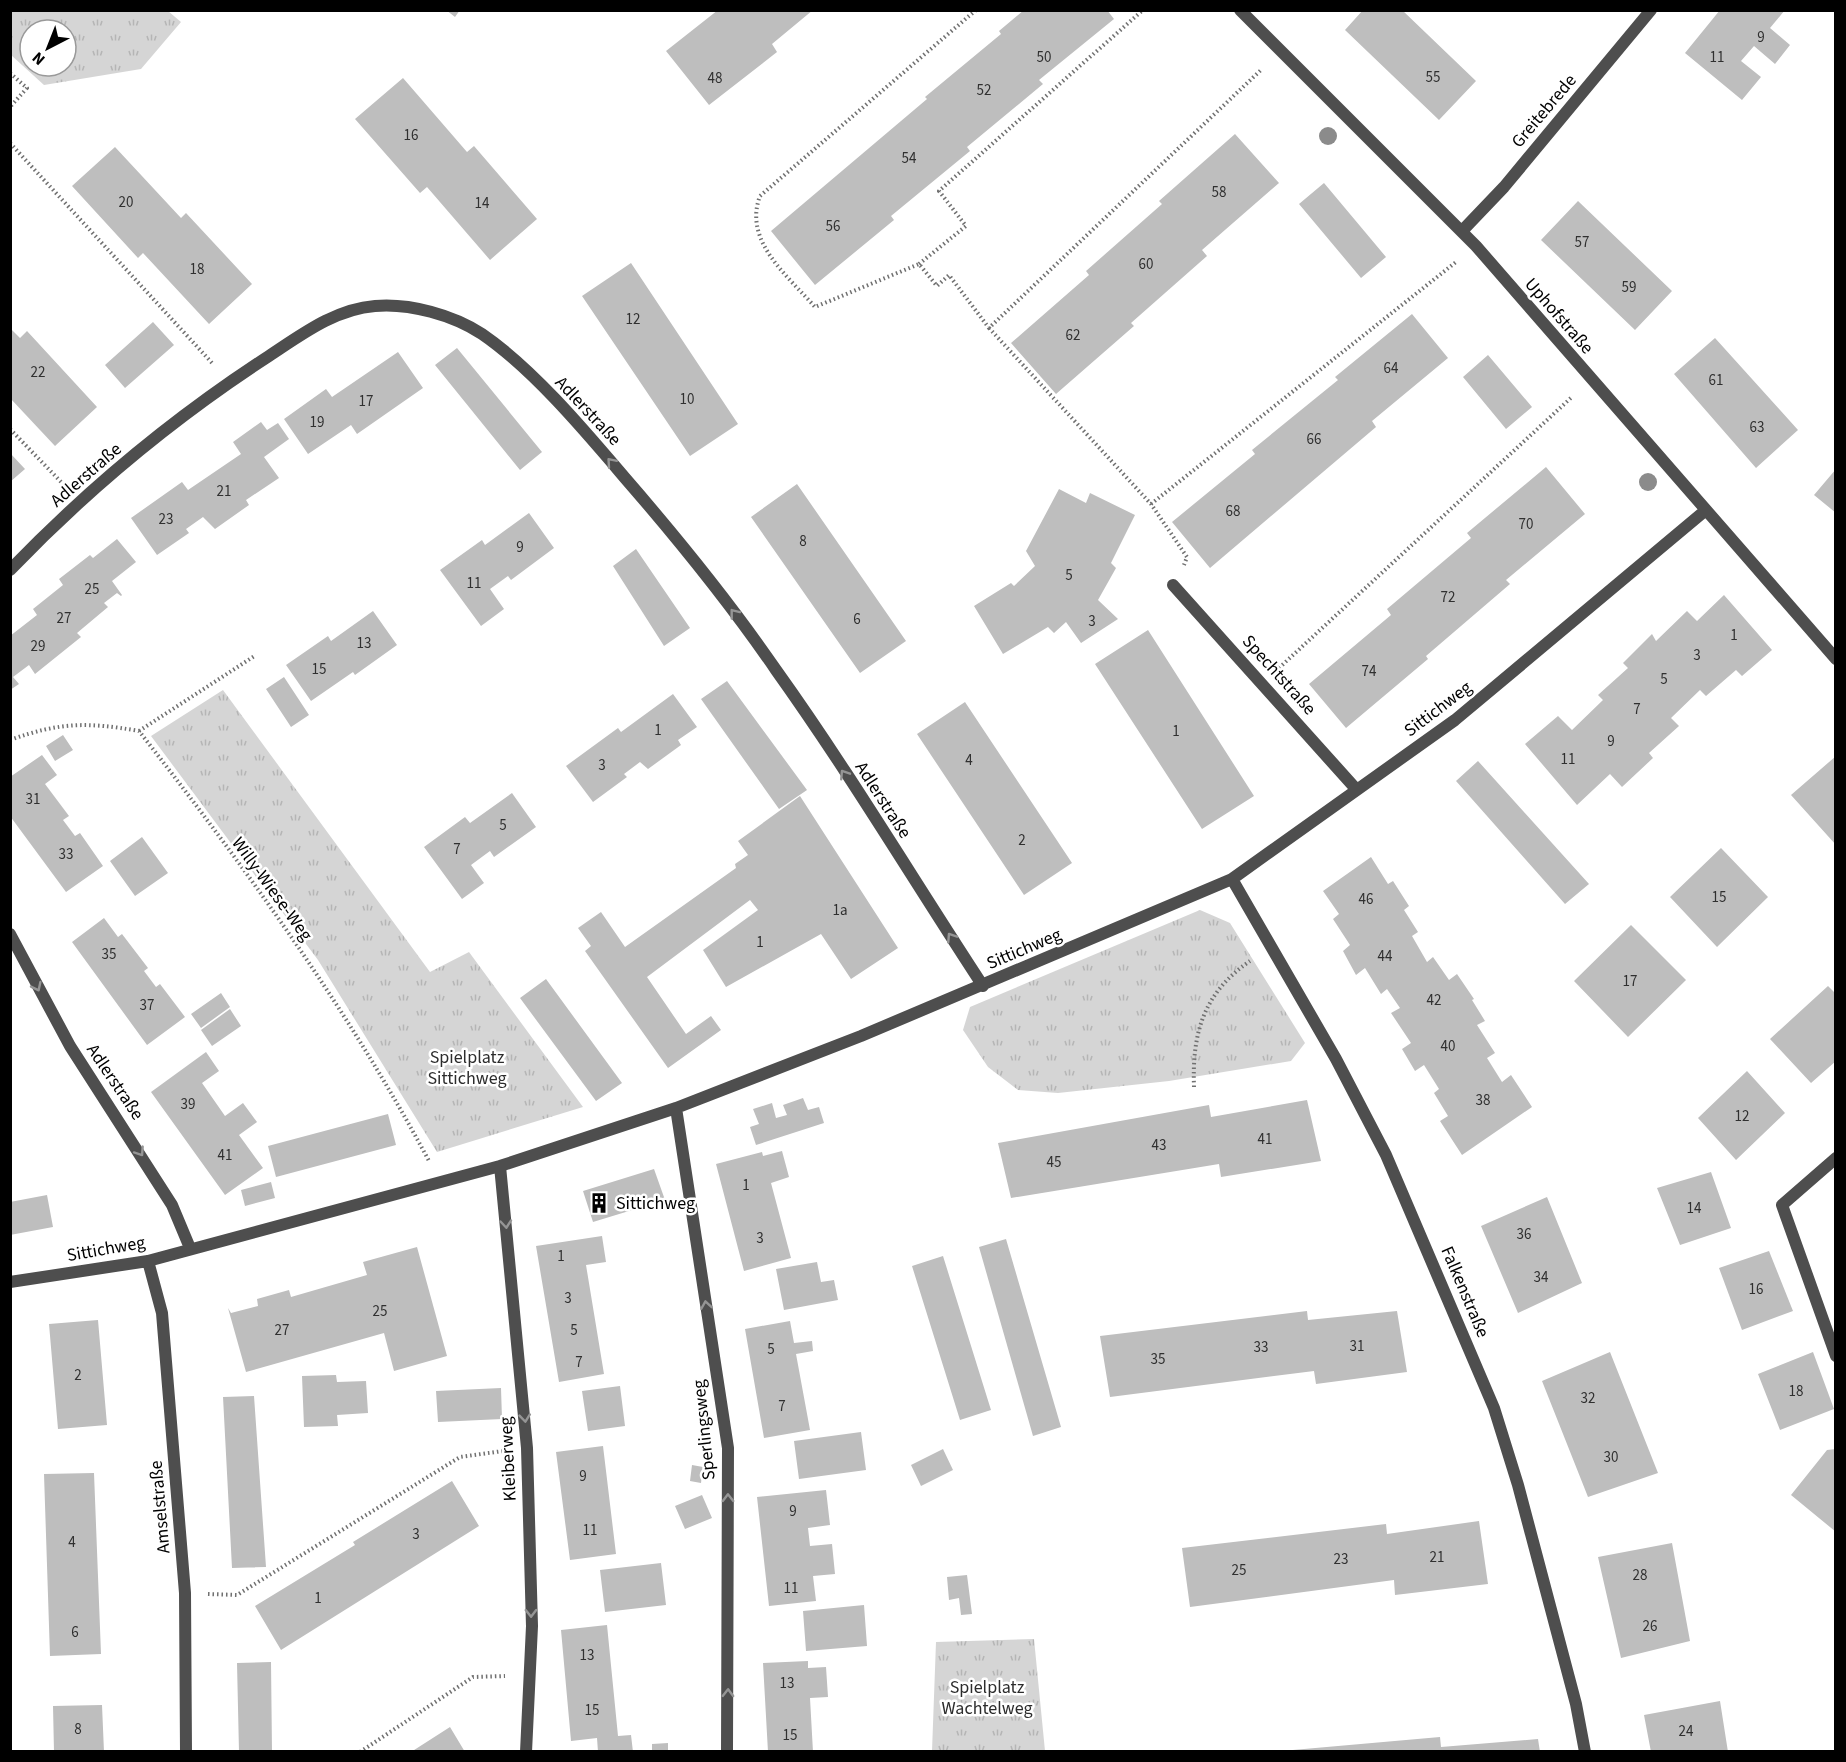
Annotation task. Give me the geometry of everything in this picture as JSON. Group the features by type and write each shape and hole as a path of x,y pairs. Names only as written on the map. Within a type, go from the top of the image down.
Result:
{"street":[{"name":"Uphofstraße","path":"1240,10 1476,246 1836,659"},
{"name":"Greitebrede","path":"1462,231 1504,187 1652,10"},
{"name":"Adlerstraße","path":"10,570 80,502 170,426 229,382 327,320 375,306 407,307 446,317 481,333 523,369 595,443 738,617 778,671 983,986"},
{"name":"Sittichweg","path":"10,1282 148,1261 500,1166 676,1108 983,986 1232,879 1446,727 1502,683 1706,510"},
{"name":"Spechtstraße","path":"1173,585 1356,789"},
{"name":"Falkenstraße","path":"1232,879 1336,1059 1386,1155 1494,1408 1524,1508 1576,1704 1585,1752"},
{"name":"Adlerstraße","path":"10,934 70,1046 172,1205 190,1248"},
{"name":"Sperlingsweg","path":"676,1108 728,1448 727,1752"},
{"path":"1836,1158 1782,1206 1836,1356"},
{"name":"Kleiberweg","path":"500,1166 527,1448 532,1626 526,1752"},
{"name":"Amselstraße","path":"148,1261 162,1313 185,1593 186,1752"}],"path":[{"path":"976,10 760,196 754,211 758,238 815,307 919,264 966,226 939,191 1143,10"},
{"path":"989,328 1281,51"},
{"path":"10,73 27,88 10,107"},
{"path":"10,143 229,382"},
{"path":"1151,504 1476,246"},
{"path":"919,264 936,286 949,275 989,328 1151,504 1187,557 1173,585"},
{"path":"1263,683 1590,379"},
{"path":"10,429 80,502"},
{"path":"10,740 66,724 98,723 139,731 256,656"},
{"name":"Willy-Wiese-Weg","path":"139,731 309,963 410,1126 440,1183"},
{"path":"1194,1087 1196,1034 1206,1009 1220,988 1243,966 1270,948"},
{"path":"185,1593 237,1595 460,1457 527,1448"},
{"path":"360,1752 473,1677 530,1676"}],"green space":[{"path":"11,10 168,11 181,22 141,69 44,85 36,78 78,78 78,18 18,18 18,61 11,55"},
{"name":"Spielplatz Sittichweg","path":"223,690 430,972 469,952 583,1107 437,1152 318,960 151,736"},
{"path":"1200,910 1230,923 1305,1043 1291,1061 1169,1081 1058,1093 1018,1090 988,1067 963,1030 970,1007"},
{"name":"Spielplatz Wachtelweg","path":"1034,1639 1045,1751 932,1751 936,1642"}],"building":[{"path":"446,10 460,10 455,17"},
{"path":"718,10 813,10 772,44 777,52 709,105 666,51"},
{"path":"1024,10 1107,10 1114,19 1039,80 1043,84 967,147 970,151 891,216 894,220 815,285 771,231 927,99 925,97 1001,34 999,31"},
{"path":"1363,10 1402,10 1476,81 1439,120 1345,30"},
{"path":"1720,10 1785,10 1770,28 1790,45 1775,64 1754,46 1741,61 1761,77 1742,100 1685,53"},
{"path":"403,78 467,152 474,146 537,219 490,260 427,187 420,193 355,119"},
{"path":"1235,134 1279,183 1202,250 1207,256 1131,323 1134,326 1056,394 1011,343 1089,275 1086,271 1162,204 1159,201"},
{"path":"115,147 181,218 186,213 252,284 209,324 143,253 138,258 72,186"},
{"path":"1324,183 1386,257 1361,278 1299,204"},
{"path":"1578,201 1672,291 1635,330 1541,240"},
{"path":"631,263 738,424 690,456 582,296"},
{"path":"1412,314 1448,358 1372,421 1376,427 1210,568 1172,522 1255,454 1252,450 1338,380 1335,377"},
{"path":"153,322 174,345 125,388 105,365"},
{"path":"10,328 20,338 27,331 97,407 55,446 10,398"},
{"path":"1715,338 1798,430 1756,468 1674,374"},
{"path":"457,348 542,452 520,470 435,365"},
{"path":"398,352 423,388 357,434 351,425 308,454 284,419 326,389 332,397"},
{"path":"1488,355 1532,407 1506,429 1463,377"},
{"path":"261,422 267,430 278,423 289,439 264,457 279,478 246,500 249,505 215,529 203,517 186,529 189,533 157,555 131,518 182,482 188,490 241,454 233,442"},
{"path":"10,453 25,469 10,482"},
{"path":"1546,467 1585,514 1506,580 1510,584 1426,656 1428,659 1346,728 1309,684 1391,615 1387,609 1471,538 1467,533"},
{"path":"1836,469 1836,513 1814,495"},
{"path":"797,484 906,641 860,673 751,517"},
{"path":"1059,489 1086,503 1090,493 1135,515 1111,563 1116,568 1098,600 1118,619 1081,643 1066,622 1054,633 1048,627 1003,654 974,606 1011,583 1014,586 1035,566 1026,551"},
{"path":"529,513 554,548 511,580 508,576 490,589 504,609 481,626 440,570 482,540 485,545"},
{"path":"117,539 136,562 112,581 122,595 117,593 104,603 108,607 77,633 81,637 35,674 29,665 13,677 19,684 10,690 10,636 37,615 33,609 63,585 59,579 90,555 93,558"},
{"path":"636,549 690,628 664,646 613,566"},
{"path":"1724,595 1772,650 1742,676 1736,670 1706,696 1700,690 1671,718 1679,726 1649,753 1653,758 1622,787 1610,774 1577,805 1525,744 1558,716 1572,730 1603,700 1598,695 1628,668 1623,663 1652,634 1656,641 1687,611 1697,621"},
{"path":"373,611 397,645 355,675 353,672 311,701 286,665 328,636 331,641"},
{"path":"1148,630 1254,796 1202,829 1095,664"},
{"path":"284,677 309,715 291,727 266,689"},
{"path":"727,681 807,790 779,809 701,699"},
{"path":"673,694 697,727 678,740 681,745 648,769 640,762 624,774 627,777 593,802 566,766 618,728 621,732"},
{"path":"965,702 1072,863 1024,895 917,734"},
{"path":"63,735 73,750 55,761 46,746"},
{"path":"42,755 57,775 45,784 69,816 63,820 75,836 80,833 103,866 66,892 10,816 10,777"},
{"path":"1836,756 1836,845 1791,795"},
{"path":"1478,761 1589,884 1565,904 1456,781"},
{"path":"512,793 536,827 494,857 490,851 471,865 484,883 462,899 424,847 465,817 470,823"},
{"path":"800,796 898,948 851,979 821,934 726,987 703,950 758,910 750,900 647,977 686,1034 711,1016 721,1030 668,1068 585,951 591,946 578,928 601,912 625,947 736,868 735,864 748,855 738,841"},
{"path":"142,837 168,873 135,896 110,861"},
{"path":"1721,848 1768,897 1717,947 1670,897"},
{"path":"1371,857 1388,884 1393,881 1409,906 1404,910 1418,932 1412,936 1427,962 1433,957 1449,980 1457,974 1474,999 1472,1000 1485,1021 1477,1025 1495,1053 1487,1058 1502,1082 1511,1075 1532,1107 1462,1155 1440,1121 1448,1116 1434,1093 1439,1089 1424,1065 1415,1071 1402,1049 1411,1043 1391,1013 1400,1008 1387,989 1381,994 1365,968 1356,975 1343,951 1350,945 1333,919 1339,914 1323,891"},
{"path":"104,918 118,937 122,934 148,968 144,971 156,987 160,984 185,1017 147,1045 72,942"},
{"path":"1631,925 1686,980 1628,1037 1574,981"},
{"path":"546,979 622,1083 596,1101 520,998"},
{"path":"1828,986 1836,994 1836,1061 1811,1083 1770,1039"},
{"path":"221,993 230,1007 201,1028 191,1014"},
{"path":"230,1009 241,1026 212,1046 201,1030"},
{"path":"206,1052 219,1071 202,1083 225,1116 243,1103 257,1122 239,1135 263,1168 225,1195 151,1092"},
{"path":"1747,1071 1785,1113 1736,1160 1698,1118"},
{"path":"803,1098 808,1110 819,1107 824,1123 756,1145 750,1127 759,1124 753,1109 772,1103 776,1118 787,1115 783,1105"},
{"path":"1307,1100 1321,1161 1221,1177 1219,1164 1011,1198 998,1143 1209,1105 1211,1117"},
{"path":"388,1114 396,1145 276,1177 268,1146"},
{"path":"782,1151 789,1177 771,1183 791,1258 744,1271 716,1164 762,1152 763,1156"},
{"path":"654,1169 665,1200 593,1222 583,1191"},
{"path":"1711,1172 1731,1228 1680,1245 1657,1188"},
{"path":"271,1182 275,1198 245,1206 241,1190"},
{"path":"47,1195 53,1227 10,1235 10,1202"},
{"path":"1547,1197 1582,1283 1518,1313 1481,1226"},
{"path":"602,1236 606,1262 586,1265 604,1374 559,1382 536,1246"},
{"path":"1006,1239 1061,1427 1033,1436 979,1247"},
{"path":"417,1247 447,1356 394,1371 384,1333 246,1372 228,1308 231,1313 258,1306 257,1299 289,1290 291,1297 367,1275 363,1262"},
{"path":"1769,1251 1793,1311 1742,1330 1719,1268"},
{"path":"943,1256 991,1410 960,1420 912,1266"},
{"path":"817,1262 821,1282 834,1280 838,1300 784,1310 776,1269"},
{"path":"1307,1311 1308,1320 1397,1311 1407,1372 1316,1384 1314,1371 1110,1397 1100,1336"},
{"path":"98,1320 107,1425 58,1429 49,1324"},
{"path":"790,1321 794,1343 812,1341 813,1351 796,1354 810,1430 764,1438 745,1329"},
{"path":"1610,1352 1658,1473 1588,1497 1542,1381"},
{"path":"1813,1352 1834,1409 1780,1430 1758,1374"},
{"path":"336,1375 337,1382 366,1381 368,1413 337,1415 338,1426 304,1427 302,1376"},
{"path":"620,1386 625,1426 588,1431 582,1391"},
{"path":"501,1388 502,1419 438,1422 436,1391"},
{"path":"254,1396 266,1567 232,1568 223,1397"},
{"path":"861,1432 866,1470 799,1479 794,1441"},
{"path":"603,1446 616,1554 570,1560 556,1452"},
{"path":"943,1449 953,1470 921,1486 911,1465"},
{"path":"1836,1449 1836,1532 1791,1495 1827,1450"},
{"path":"692,1465 703,1467 701,1483 690,1481"},
{"path":"94,1473 101,1654 50,1656 44,1474"},
{"path":"452,1481 479,1526 281,1650 255,1606 355,1545 353,1542"},
{"path":"826,1490 830,1525 808,1528 810,1546 832,1544 835,1574 813,1576 816,1601 769,1606 757,1497"},
{"path":"702,1495 712,1518 685,1529 675,1506"},
{"path":"1479,1521 1488,1584 1395,1595 1394,1580 1190,1607 1182,1548 1386,1524 1387,1534"},
{"path":"1672,1543 1690,1641 1621,1658 1598,1557"},
{"path":"661,1563 666,1605 605,1612 600,1570"},
{"path":"967,1575 972,1614 961,1615 959,1598 949,1600 947,1577"},
{"path":"864,1605 867,1646 806,1651 803,1611"},
{"path":"607,1625 618,1736 631,1735 633,1752 598,1752 597,1738 571,1741 561,1630"},
{"path":"808,1661 808,1668 826,1667 828,1697 810,1698 813,1752 768,1752 763,1663"},
{"path":"271,1662 272,1752 239,1752 237,1663"},
{"path":"1720,1701 1728,1752 1651,1752 1644,1715"},
{"path":"102,1705 104,1752 54,1752 53,1706"},
{"path":"450,1727 465,1752 411,1752"},
{"path":"1440,1737 1441,1747 1538,1739 1540,1752 1269,1752"},
{"path":"668,1743 668,1752 652,1752 652,1744"}],"place":[{"name":"Sittichweg","path":"599,1203"}]}
